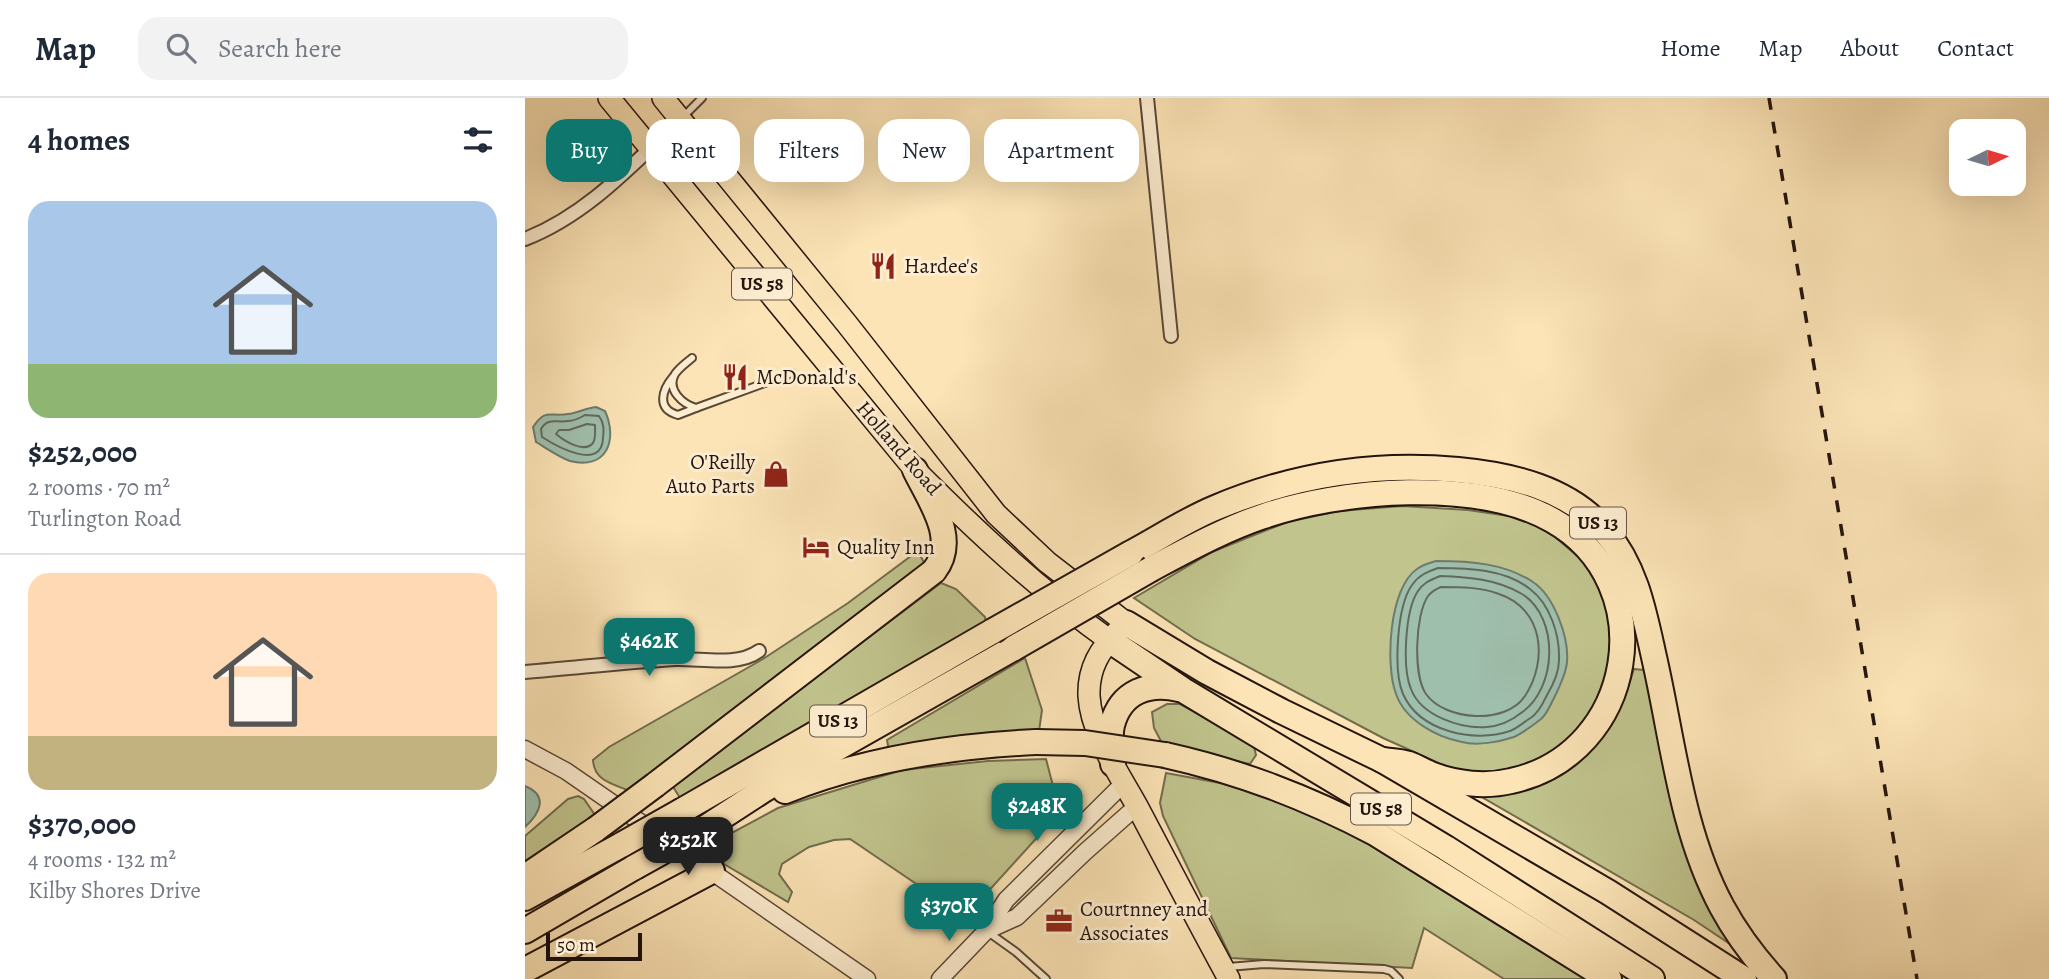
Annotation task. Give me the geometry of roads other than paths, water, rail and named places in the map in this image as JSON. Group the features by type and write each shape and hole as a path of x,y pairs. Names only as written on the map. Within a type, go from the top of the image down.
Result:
{"highway":[{"name":"US 13","path":"525,898 1213,509 1302,479 1347,471 1408,467 1471,471 1536,485 1567,498 1604,529 1627,562 1636,582 1645,618 1697,849 1721,906 1745,944 1774,979"},
{"path":"525,877 655,785 934,571 944,556 944,536 915,470"},
{"path":"705,828 765,789 1151,569 1219,534 1264,516 1331,499 1414,492 1473,496 1506,503 1535,512 1570,533 1595,559 1606,578 1621,626 1620,672 1607,708 1595,727 1581,743 1557,762 1510,782 1470,783 1433,775 1408,764 1382,760"},
{"name":"US 58","path":"1117,632 1183,690 1446,848 1652,979"},
{"name":"US 58","path":"1117,632 1179,656 1281,711 1382,760 1608,892 1744,979"},
{"path":"1119,774 1111,736 1112,725 1126,701 1139,690 1150,687 1165,686 1183,690"},
{"name":"US 13","path":"525,931 705,828 805,783 935,750 1036,742 1085,743 1165,755 1245,776 1339,814 1375,833 1609,979"},
{"path":"525,971 712,871"}],"main road":[{"name":"Holland Road","path":"609,98 646,141"},
{"name":"Holland Road","path":"663,98 681,119"},
{"name":"Holland Road","path":"679,182 915,470 1017,566 1117,632"},
{"name":"Holland Road","path":"732,182 996,514 1117,632"},
{"path":"1117,632 1094,662 1091,672 1089,695 1093,720 1226,974"}],"street":[{"path":"1147,98 1171,336"},
{"path":"525,239 579,210 646,151"},
{"path":"525,672 678,659 731,660 752,657 759,651"},
{"path":"525,749 566,771 867,979"},
{"path":"940,979 986,931 1006,900 1092,817 1119,774"},
{"path":"986,931 1017,916 1137,806"}],"lane":[{"path":"681,119 702,98"},
{"path":"691,358 676,372 663,394 665,408 678,415 792,373"},
{"path":"676,372 672,381 673,389 678,398 696,408"},
{"path":"986,931 1016,952 1046,979"},
{"path":"1226,974 1244,964 1264,964 1384,970 1391,971 1399,979"}],"water":[{"path":"596,407 605,411 610,432 609,442 601,457 583,463 570,461 536,442 533,427 541,417"},
{"path":"1436,561 1486,564 1522,576 1541,588 1559,618 1567,652 1566,667 1557,693 1544,716 1514,737 1474,744 1442,736 1423,726 1406,712 1396,694 1390,647 1400,592 1419,568"},
{"path":"525,786 537,795 540,805 525,827"}],"railway":[{"path":"1769,98 1917,979"}],"place":[{"name":"Hardee's","path":"883,266"},
{"name":"McDonald's","path":"735,377"},
{"name":"O'Reilly Auto Parts","path":"776,474"},
{"name":"Quality Inn","path":"816,547"},
{"name":"Courtnney and Associates","path":"1059,921"}]}
